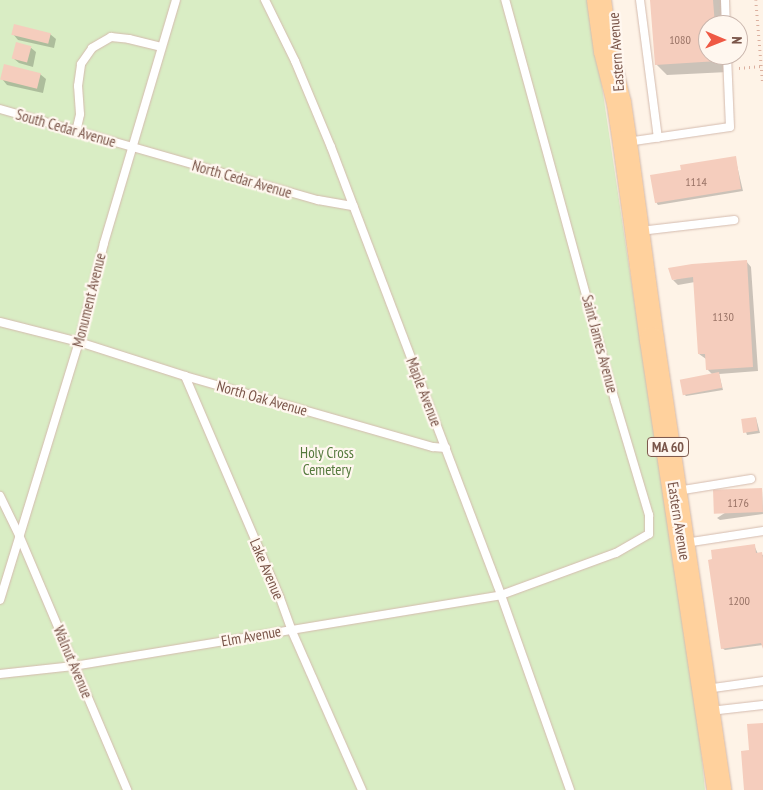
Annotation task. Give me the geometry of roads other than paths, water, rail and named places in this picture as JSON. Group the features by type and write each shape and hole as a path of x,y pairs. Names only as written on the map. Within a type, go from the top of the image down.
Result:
{"main road":[{"name":"Eastern Avenue","path":"599,0 606,51 619,103 625,142 652,340 719,790"},
{"name":"Eastern Avenue","path":"612,0 618,50 619,103"}],"lane":[{"name":"Monument Avenue","path":"0,600 79,342 104,243 176,0"},
{"name":"Maple Avenue","path":"265,0 295,61 353,206 501,595 570,790"},
{"name":"Saint James Avenue","path":"501,595 624,549 649,534 650,526 649,515 615,401 505,0"},
{"path":"640,0 658,138"},
{"path":"725,0 726,15"},
{"path":"76,132 80,114 78,86 81,64 92,48 111,37 129,39 161,47"},
{"path":"625,142 730,127 728,65"},
{"name":"South Cedar Avenue","path":"0,109 132,147"},
{"name":"North Cedar Avenue","path":"132,147 318,200 353,206"},
{"path":"638,232 734,220"},
{"name":"North Oak Avenue","path":"0,322 79,342 185,376 434,447 446,448"},
{"name":"Lake Avenue","path":"185,376 280,598 291,629 362,790"},
{"path":"675,492 751,479"},
{"name":"Walnut Avenue","path":"0,496 19,535 127,790"},
{"path":"683,543 763,531"},
{"name":"Elm Avenue","path":"0,674 74,666 501,595"},
{"path":"706,700 763,681"},
{"path":"706,700 763,705"}],"park label":[{"name":"Holy Cross Cemetery","path":"327,460"}]}
